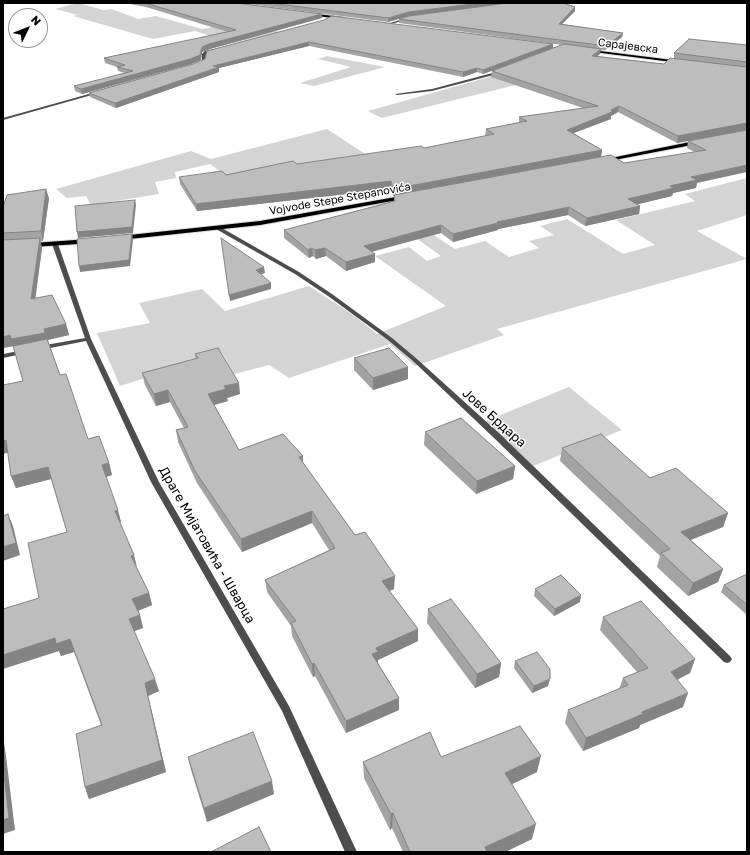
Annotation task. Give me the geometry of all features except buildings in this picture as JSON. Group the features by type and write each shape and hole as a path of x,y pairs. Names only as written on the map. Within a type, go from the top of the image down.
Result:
{"main road":[{"path":"303,13 346,19"},
{"path":"386,24 402,26"},
{"name":"Сарајевска","path":"579,49 685,62"},
{"path":"596,162 710,140"},
{"name":"Vojvode Stepe Stepanovića","path":"114,238 267,222 411,196"},
{"path":"3,247 100,240"}],"street":[{"path":"323,21 332,17"},
{"path":"386,24 409,18"},
{"path":"192,66 204,61 204,54 206,52 218,49"},
{"path":"397,94 432,90 481,78 502,71"},
{"path":"3,119 98,92"},
{"name":"Јове Брдара","path":"218,228 297,273 330,295 405,352 497,436 726,659"},
{"name":"Драге Мијатовића - Шварца","path":"55,244 88,339 155,482 286,709 351,852"},
{"path":"3,356 88,339"}],"shaded area":[{"path":"78,3 103,10 112,9 138,19 156,16 202,29 233,23 279,32 233,43 195,31 153,39 73,16 78,15 55,9"},
{"path":"327,56 385,67 314,86 300,83 351,67 318,59"},
{"path":"507,72 536,80 382,118 368,111"},
{"path":"327,129 370,157 230,179 210,164 175,172 176,178 155,182 159,194 91,205 86,196 67,198 56,189 191,151 211,159"},
{"path":"747,178 747,215 697,231 747,259 497,329 504,335 415,366 390,344 289,378 269,365 234,374 222,353 120,386 97,333 150,323 139,303 202,289 225,311 309,286 352,314 377,334 446,306 375,256 409,247 427,261 441,256 416,238 432,234 455,249 485,241 509,257 539,248 529,241 554,235 540,226 567,219 623,254 655,245 616,220 695,201 685,194"},
{"path":"569,387 622,430 533,466 486,421"}]}
